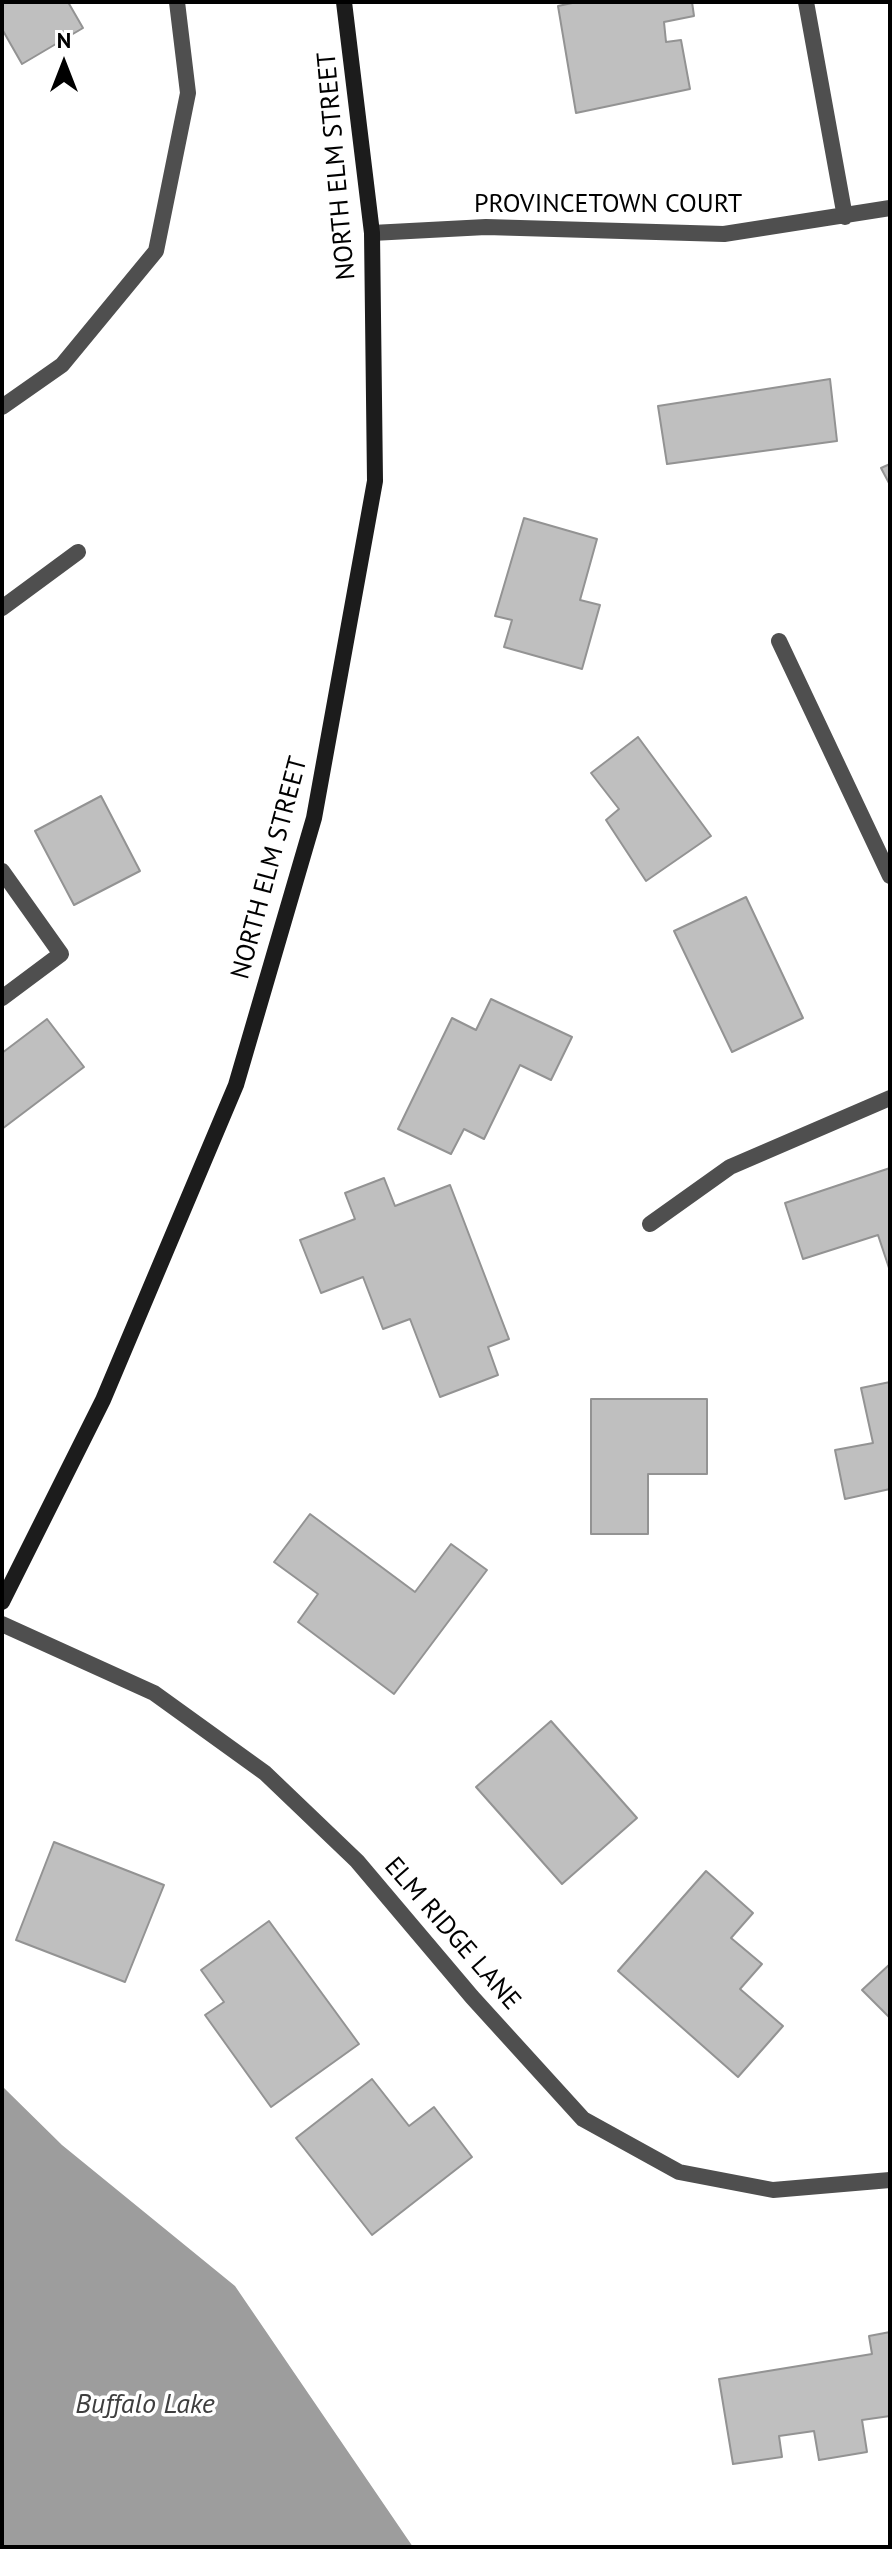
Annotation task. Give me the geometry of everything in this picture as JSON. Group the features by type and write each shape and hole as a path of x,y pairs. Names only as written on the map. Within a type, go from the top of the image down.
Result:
{"main road":[{"name":"NORTH ELM STREET","path":"2,1602 103,1400 236,1085 314,818 375,481 372,233 344,2"}],"street":[{"path":"2,407 62,365 156,251 188,93 177,2"},
{"path":"806,2 845,217"},
{"name":"PROVINCETOWN COURT","path":"372,233 486,227 724,234 890,208"},
{"path":"2,608 78,552"},
{"path":"779,641 890,876"},
{"path":"2,871 61,954 2,998"},
{"path":"650,1224 730,1167 890,1098"},
{"name":"ELM RIDGE LANE","path":"2,1624 154,1693 265,1773 357,1861 472,1997 583,2119 679,2172 773,2190 890,2180"}],"water":[{"name":"Buffalo Lake","path":"2,2086 62,2145 235,2286 413,2547 2,2547"}],"building":[{"path":"2,2 68,2 83,28 22,64 2,29"},
{"path":"577,2 692,2 694,16 664,22 666,42 681,40 690,89 576,113 558,6"},
{"path":"830,379 837,441 667,464 658,406"},
{"path":"890,464 890,485 881,468"},
{"path":"524,518 597,539 580,600 600,605 582,669 504,647 512,620 495,616"},
{"path":"638,737 711,836 646,881 606,820 619,809 591,773"},
{"path":"101,796 140,871 74,905 35,831"},
{"path":"746,897 803,1018 732,1052 674,931"},
{"path":"491,999 572,1037 551,1080 520,1065 484,1139 464,1129 451,1154 398,1129 452,1018 476,1030"},
{"path":"47,1019 84,1067 2,1129 2,1053"},
{"path":"890,1168 890,1271 878,1235 803,1259 785,1203"},
{"path":"384,1178 395,1206 450,1185 509,1339 488,1347 498,1375 440,1397 410,1319 383,1329 363,1277 321,1293 300,1240 355,1219 345,1193"},
{"path":"890,1382 890,1489 845,1499 835,1450 873,1443 861,1388"},
{"path":"591,1399 707,1399 707,1474 648,1474 648,1534 591,1534"},
{"path":"310,1514 415,1592 451,1544 487,1570 394,1694 298,1622 318,1594 274,1562"},
{"path":"551,1721 637,1818 562,1884 476,1787"},
{"path":"54,1842 164,1885 125,1982 16,1940"},
{"path":"706,1871 753,1913 731,1938 762,1964 740,1989 783,2026 738,2077 618,1971"},
{"path":"269,1921 359,2044 271,2107 205,2015 224,2002 201,1970"},
{"path":"890,1964 890,2018 862,1990"},
{"path":"372,2079 409,2126 434,2107 472,2157 372,2235 296,2138"},
{"path":"890,2332 890,2416 862,2420 867,2452 819,2460 814,2431 779,2436 782,2457 733,2464 719,2379 872,2354 869,2336"}]}
